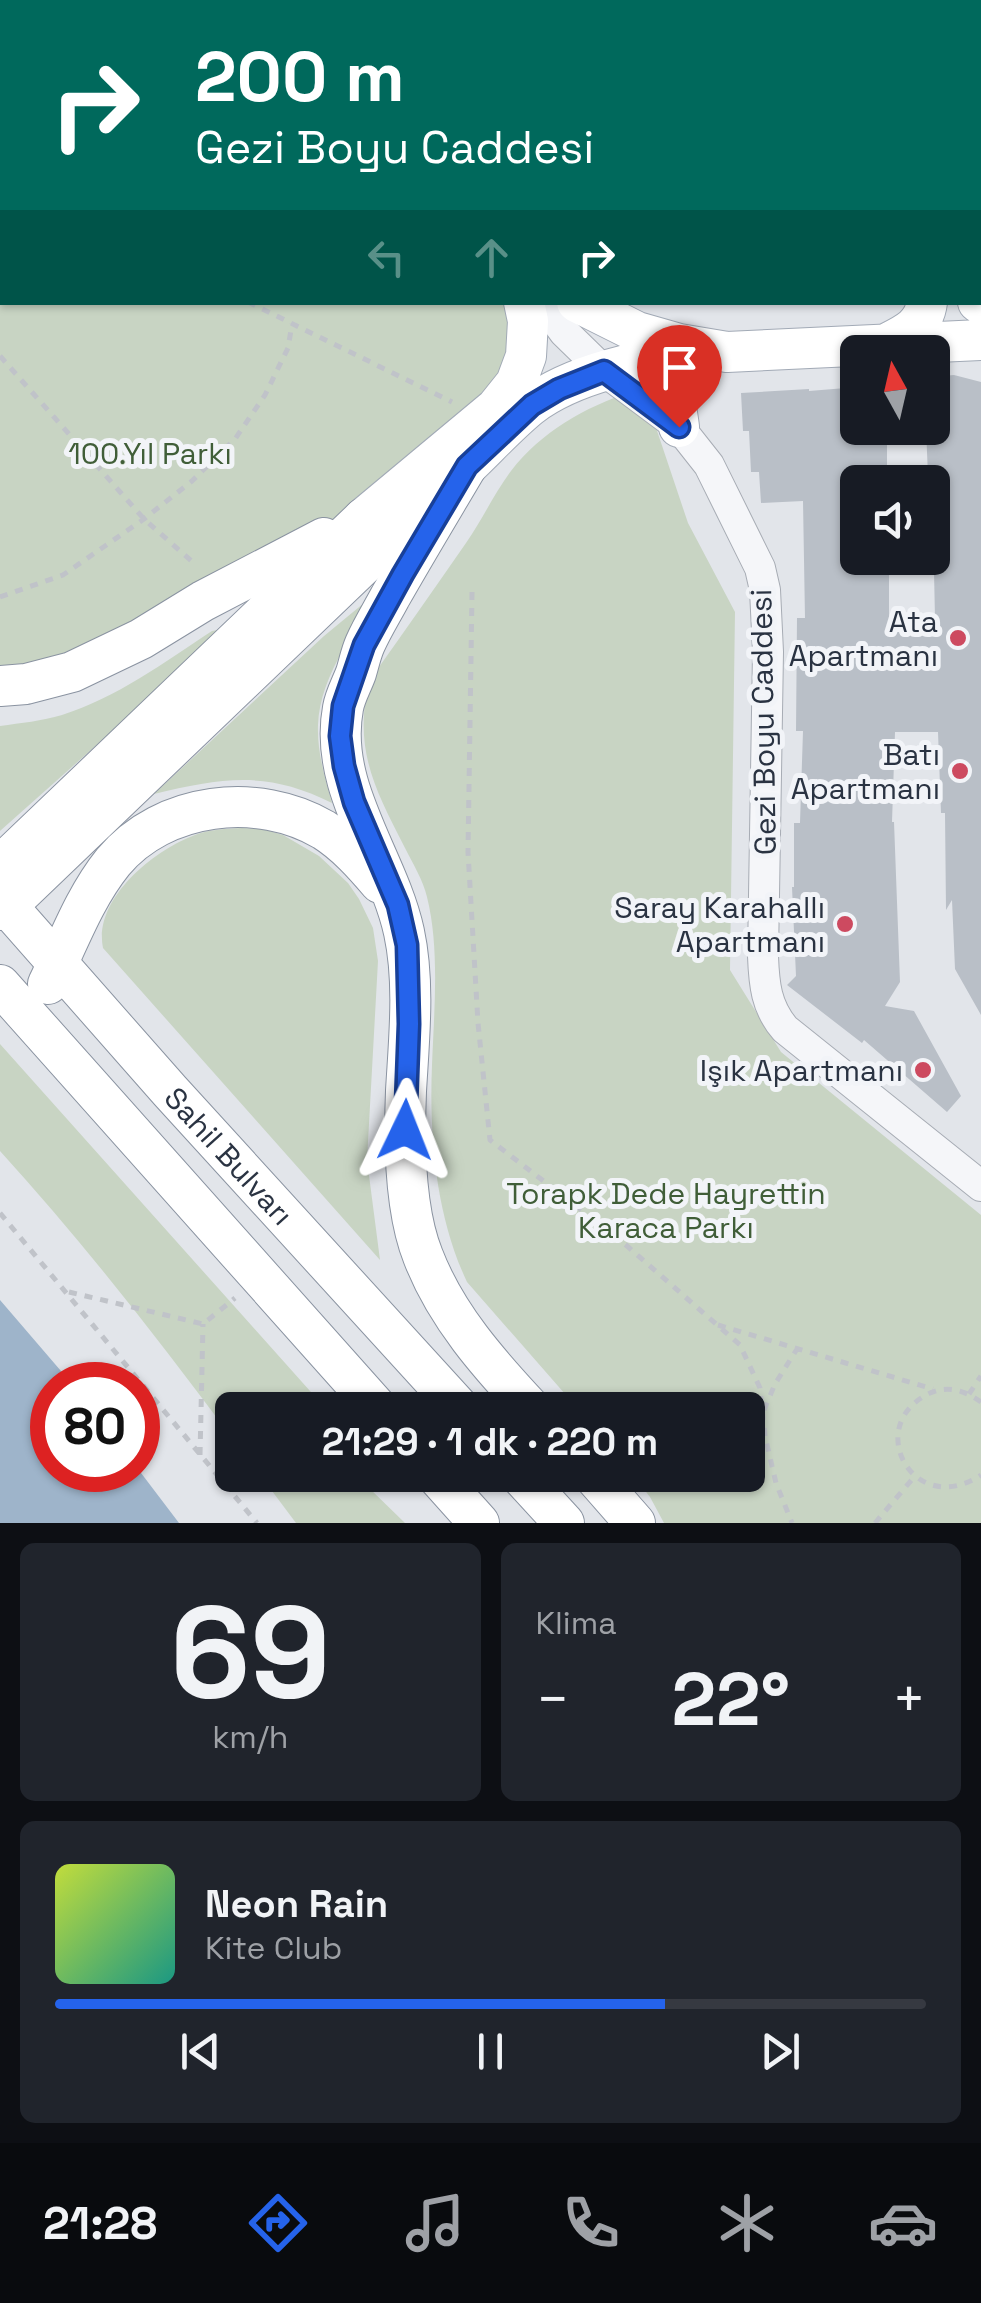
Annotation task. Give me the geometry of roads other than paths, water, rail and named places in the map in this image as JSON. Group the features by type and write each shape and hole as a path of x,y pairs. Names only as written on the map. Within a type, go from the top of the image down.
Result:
{"main road":[{"path":"0,866 364,518 496,408 516,383 526,356 525,305"},
{"path":"582,305 638,332 710,354"},
{"path":"900,335 920,324 927,305"},
{"path":"950,341 981,340"},
{"path":"2,904 532,405 604,371 659,357 840,347"},
{"path":"679,427 674,389 678,369 710,354"},
{"path":"467,466 364,645 343,706 340,736 354,802 398,905 407,945 405,1130 408,1178 422,1255 463,1330 515,1392"},
{"path":"0,686 72,672 364,518"},
{"path":"30,1019 98,883 116,859 167,820 217,808 244,807 300,818 349,848 398,905"},
{"name":"Sahil Bulvarı","path":"2,904 445,1392"},
{"name":"Sahil Bulvarı","path":"0,985 362,1392"},
{"path":"451,1492 479,1523"},
{"path":"536,1492 564,1523"},
{"path":"608,1492 635,1523"}],"street":[{"name":"Gezi Boyu Caddesi","path":"544,305 564,332 604,371 679,427 709,465 760,568 768,652 763,956 764,984 774,1016 785,1029 981,1186"}],"water":[{"path":"0,1300 53,1362 30,1362 30,1492 155,1492 179,1523 0,1523"}],"place":[{"name":"Ata Apartmanı","path":"958,638"},
{"name":"Batı Apartmanı","path":"960,771"},
{"name":"Saray Karahallı Apartmanı","path":"845,924"},
{"name":"Işık Apartmanı","path":"923,1070"}],"park label":[{"name":"100.Yıl Parkı","path":"150,453"},
{"name":"Torapk Dede Hayrettin Karaca Parkı","path":"666,1210"}]}
